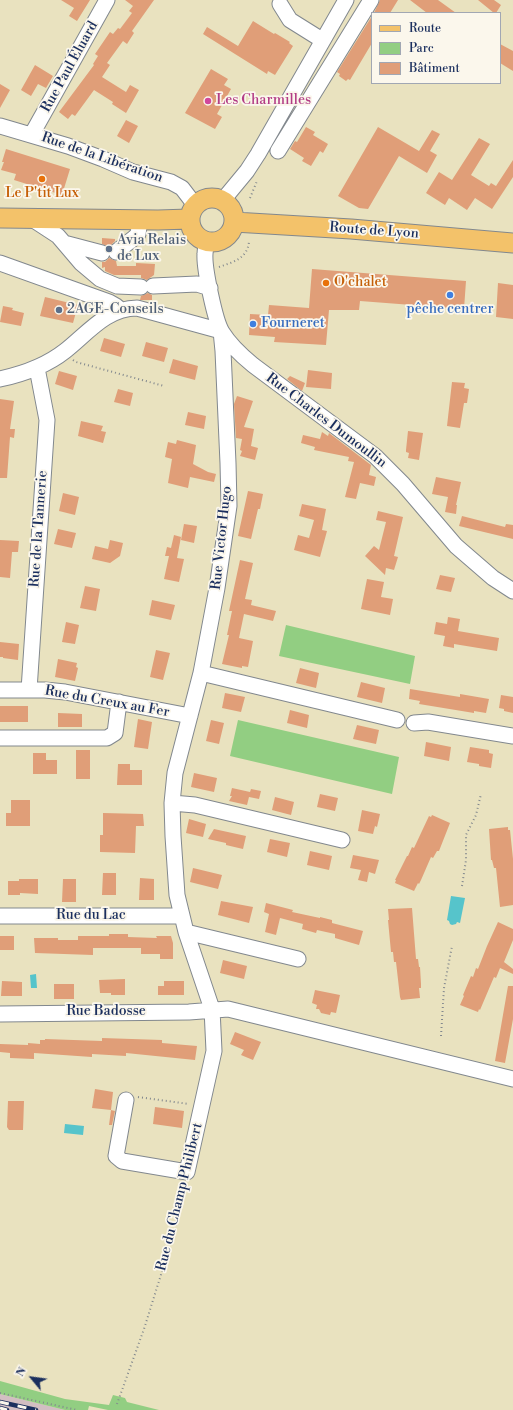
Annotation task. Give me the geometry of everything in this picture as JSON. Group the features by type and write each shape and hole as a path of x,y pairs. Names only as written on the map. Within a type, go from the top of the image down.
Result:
{"main road":[{"path":"208,197 216,197 223,200 232,209 234,222 232,229 222,240 208,242 200,239 194,234 190,227 192,212 201,200 208,197"},
{"path":"0,218 140,220 192,212"},
{"name":"Route de Lyon","path":"234,222 367,230 513,243"}],"street":[{"name":"Rue Paul Éluard","path":"32,134 107,0"},
{"path":"223,200 247,171 258,154 346,0"},
{"path":"278,151 371,0"},
{"path":"280,4 290,20 322,40"},
{"name":"Rue de la Libération","path":"0,126 32,134 76,148 133,172 171,182 182,188 192,212"},
{"path":"32,219 58,236 81,262 100,279 117,286 197,284 210,288"},
{"path":"64,243 109,253 138,234 140,220"},
{"name":"Rue Charles Dumoullin","path":"208,242 205,252 206,271 221,331 246,359 375,456 403,484 456,546 493,578 513,591"},
{"path":"0,264 109,302 120,310"},
{"path":"0,379 12,377 37,368 64,352 102,320 120,310 127,308 137,308 221,331"},
{"name":"Rue Victor Hugo","path":"212,1010 186,932 177,895 172,803 176,773 201,673 218,588 229,506 221,331"},
{"name":"Rue de la Tannerie","path":"29,690 47,420 37,368"},
{"path":"201,673 397,720"},
{"name":"Rue du Creux au Fer","path":"0,690 58,691 190,716"},
{"path":"0,738 107,738 115,733 119,702"},
{"path":"414,723 428,722 513,736"},
{"path":"172,803 195,806 342,840"},
{"name":"Rue du Lac","path":"0,916 182,916"},
{"path":"186,932 298,959"},
{"name":"Rue Badosse","path":"0,1014 189,1012 228,1009 513,1079"},
{"name":"Rue du Champ Philibert","path":"187,1172 214,1050 212,1010"},
{"path":"126,1100 116,1156 122,1161 187,1172"}],"path":[{"path":"206,271 240,260 248,248 249,242"},
{"path":"64,352 76,362 164,386"},
{"path":"462,886 466,860 466,835 476,815 481,794"},
{"path":"441,1036 444,988 452,946"},
{"path":"126,1100 129,1096 202,1107"},
{"name":"Rue du Champ Philibert","path":"117,1404 144,1330 174,1233 187,1172"},
{"path":"0,1392 77,1410"}],"shaded area":[{"path":"0,1394 65,1410 0,1410"}],"green space":[{"path":"286,625 415,656 410,684 279,656"},
{"path":"238,720 399,757 392,794 230,756"},
{"path":"0,1381 65,1399 109,1405 113,1395 125,1398 127,1402 159,1410 108,1410 89,1406 88,1410 65,1410 0,1394"}],"water":[{"path":"451,896 465,898 460,923 457,922 456,924 452,925 447,920"},
{"path":"36,974 37,988 31,988 30,975"},
{"path":"65,1124 84,1126 83,1135 64,1133"}],"building":[{"path":"61,0 90,0 77,21 69,16 74,8"},
{"path":"125,0 154,0 132,31 134,33 127,44 123,41 107,63 110,65 102,77 126,92 130,85 139,90 126,113 112,104 113,102 94,90 75,116 72,114 68,119 59,112 94,65 93,64 98,56 95,54 110,32 113,34 118,28 120,29 132,13 129,11 133,6"},
{"path":"380,0 398,0 391,12 374,12"},
{"path":"410,0 438,0 455,12 426,12"},
{"path":"478,0 494,0 501,5 497,12 493,12"},
{"path":"371,18 371,45 350,80 348,79 346,81 339,76 340,74 337,72"},
{"path":"253,21 290,42 289,43 293,46 275,75 268,71 267,74 203,34 207,27 238,46"},
{"path":"501,45 513,51 513,71 501,64"},
{"path":"35,65 53,76 46,88 38,84 31,96 21,90"},
{"name":"Les Charmilles","path":"211,69 228,79 224,85 231,89 217,114 222,117 215,129 185,113"},
{"path":"0,84 10,90 0,108"},
{"path":"126,120 138,126 129,143 117,136"},
{"path":"306,127 315,132 313,135 328,144 323,153 320,151 311,166 302,161 304,158 290,149 295,141 297,142"},
{"path":"378,127 419,151 432,130 440,134 430,151 437,155 427,173 399,156 368,209 359,208 338,196"},
{"path":"479,138 490,144 471,175 489,186 491,183 496,186 513,160 513,177 492,209 475,198 467,210 449,198 445,205 426,193 439,172 452,180"},
{"path":"6,149 70,169 62,195 14,180 16,174 1,170"},
{"path":"102,238 115,239 115,241 109,247 102,244"},
{"path":"109,258 116,261 117,266 136,266 136,263 155,264 154,275 147,280 141,278 141,275 114,275 105,271 105,267 102,268 102,262 105,262"},
{"path":"312,269 466,281 464,309 360,301 359,310 329,310 326,345 274,342 275,337 249,335 250,314 268,315 269,305 309,308"},
{"path":"498,283 513,285 513,319 496,317"},
{"path":"148,293 152,295 152,300 140,300 141,296"},
{"name":"2AGE-Conseils","path":"45,297 78,305 73,323 40,316"},
{"path":"3,306 13,308 12,310 24,313 21,326 0,322"},
{"path":"104,338 125,344 121,357 100,351"},
{"path":"146,342 168,348 164,362 142,356"},
{"path":"173,359 198,366 195,380 169,373"},
{"path":"308,370 332,373 331,389 306,387"},
{"path":"59,371 77,376 73,390 55,384"},
{"path":"290,376 305,383 302,391 287,379"},
{"path":"452,382 465,383 464,388 469,389 467,403 464,403 460,428 447,426"},
{"path":"118,389 133,393 130,406 114,402"},
{"path":"237,396 253,401 244,427 254,429 251,446 258,448 255,460 240,456 242,451 240,450 242,439 236,438 234,404"},
{"path":"0,399 14,401 10,429 15,429 14,438 10,437 7,478 0,478"},
{"path":"188,412 206,416 204,429 185,425"},
{"path":"81,421 103,426 101,431 106,432 103,443 78,436"},
{"path":"408,431 423,433 419,460 408,458 409,453 406,452 406,450"},
{"path":"322,432 328,436 329,433 371,465 369,475 376,477 374,486 360,483 356,499 345,497 354,462 348,461 349,457 314,450 315,447 301,443 303,435 320,439"},
{"path":"177,440 196,445 193,464 208,472 216,474 214,482 190,477 188,488 168,483 172,459 165,457 168,442 176,444"},
{"path":"436,477 461,482 456,505 456,514 445,512 448,497 432,494"},
{"path":"248,491 263,494 251,539 238,536"},
{"path":"63,493 79,497 75,515 59,511"},
{"path":"302,504 326,509 322,530 327,531 320,557 294,550 298,535 309,538 314,520 299,516"},
{"path":"378,511 403,517 394,556 398,557 394,570 386,568 385,575 365,556 374,546 379,550 386,522 376,520"},
{"path":"462,516 505,527 506,524 513,525 513,539 459,526"},
{"path":"184,524 197,526 194,543 181,540"},
{"path":"58,529 76,533 72,548 54,544"},
{"path":"174,535 181,537 177,558 184,559 179,582 164,579 169,556 165,556 167,547 171,548"},
{"path":"0,540 19,541 18,552 12,552 10,578 0,577"},
{"path":"110,540 123,543 120,556 110,563 92,559 95,546 108,549"},
{"path":"240,560 253,563 245,599 252,600 251,605 276,611 273,621 244,614 239,638 253,641 248,667 242,666 242,668 222,664 229,635 227,635 232,611 229,611"},
{"path":"440,575 455,578 451,592 436,589"},
{"path":"367,579 384,582 381,597 393,599 390,615 361,609"},
{"path":"85,586 100,589 96,611 80,608"},
{"path":"152,600 175,605 171,620 149,615"},
{"path":"448,617 460,619 458,631 499,638 497,651 454,644 454,648 443,646 445,636 434,634 436,622 447,624"},
{"path":"66,622 79,625 75,644 62,642"},
{"path":"0,642 19,644 18,660 0,657"},
{"path":"156,650 170,653 163,680 150,677"},
{"path":"58,659 77,663 76,667 78,668 75,681 55,677"},
{"path":"300,668 319,673 316,688 296,683"},
{"path":"361,682 385,688 382,703 357,697"},
{"path":"410,689 460,697 460,694 489,699 486,713 474,711 474,713 419,704 420,701 409,699"},
{"path":"225,693 245,697 241,712 222,708"},
{"path":"501,695 513,697 513,713 499,708"},
{"path":"0,706 28,706 28,722 0,722"},
{"path":"290,710 309,715 307,728 287,723"},
{"path":"58,713 82,714 82,727 58,727"},
{"path":"138,719 152,722 148,749 134,747"},
{"path":"211,720 224,723 219,744 206,741"},
{"path":"357,725 379,730 376,744 353,739"},
{"path":"426,742 451,747 449,761 424,756"},
{"path":"470,747 489,750 489,753 493,754 491,768 467,762"},
{"path":"76,750 90,750 90,779 76,779"},
{"path":"33,753 46,753 46,760 57,760 57,774 33,774"},
{"path":"118,764 130,764 130,770 142,770 142,785 117,785"},
{"path":"194,773 217,778 214,792 191,787"},
{"path":"232,788 250,792 251,789 261,791 259,799 249,797 247,805 229,801 232,796 230,796"},
{"path":"320,794 338,798 335,811 317,807"},
{"path":"275,797 294,802 291,815 272,810"},
{"path":"11,800 30,800 30,826 6,826 6,813 11,813"},
{"path":"362,810 380,814 377,827 375,826 373,834 358,831"},
{"path":"103,813 143,814 144,826 136,826 135,853 100,852 100,835 103,835"},
{"path":"432,815 450,823 439,851 437,851 433,858 431,857 419,884 418,883 414,891 395,883 395,880 412,847 414,848 429,816 431,817"},
{"path":"189,819 206,824 203,837 186,833"},
{"path":"508,827 508,830 510,830 513,859 513,905 500,907 496,868 494,868 491,860 489,829"},
{"path":"214,829 246,836 243,849 208,839"},
{"path":"270,839 290,843 287,857 267,852"},
{"path":"310,851 332,856 329,870 307,865"},
{"path":"353,855 379,860 375,874 369,872 367,882 358,880 361,870 350,868"},
{"path":"193,868 222,875 218,889 190,882"},
{"path":"103,873 116,873 116,895 102,895"},
{"path":"140,878 154,879 154,900 139,900"},
{"path":"19,879 38,879 38,894 20,893 20,895 8,895 8,881 19,881"},
{"path":"63,879 76,879 76,902 62,902"},
{"path":"221,901 253,907 249,923 218,915"},
{"path":"266,903 293,910 292,912 332,920 332,923 363,931 359,945 335,938 335,934 317,930 316,933 302,929 303,924 280,918 276,935 265,932 269,914 264,912"},
{"path":"412,908 416,959 418,959 420,967 420,998 401,1000 396,962 394,962 393,952 391,952 388,909"},
{"path":"498,922 513,929 513,940 504,962 513,969 513,974 500,968 496,978 494,977 478,1012 460,1005 471,976 473,977 476,968 478,969"},
{"path":"109,934 128,934 128,937 157,938 156,936 171,936 173,943 173,959 160,959 160,954 141,954 141,948 93,948 93,955 35,953 34,938 78,940 78,936 109,936"},
{"path":"0,936 14,936 14,950 0,950"},
{"path":"223,960 247,966 244,979 220,973"},
{"path":"125,979 125,995 100,993 99,980"},
{"path":"2,981 22,982 22,996 1,996"},
{"path":"164,981 184,981 184,995 158,995 158,986 164,986"},
{"path":"54,984 74,984 74,999 54,999"},
{"path":"508,986 513,986 513,1019 505,1063 495,1061"},
{"path":"315,990 340,995 336,1013 331,1012 330,1015 321,1013 319,1009 316,1009 317,1005 312,1003"},
{"path":"235,1032 261,1042 253,1060 241,1055 244,1050 230,1044"},
{"path":"102,1038 162,1040 162,1043 197,1046 195,1060 126,1053 126,1056 92,1054 92,1057 34,1053 34,1059 10,1058 10,1053 0,1052 0,1044 40,1044 40,1040 45,1039 102,1041"},
{"path":"95,1089 113,1092 111,1110 92,1108"},
{"path":"8,1101 24,1101 23,1130 9,1130 7,1127"},
{"path":"155,1107 184,1111 182,1128 153,1124"},
{"path":"111,1110 115,1111 112,1125 109,1125"}],"railway":[{"path":"0,1402 36,1410"},
{"path":"0,1408 7,1410"}],"place":[{"name":"Les Charmilles","path":"208,101"},
{"name":"Le P'tit Lux","path":"42,179"},
{"name":"Avia Relais de Lux","path":"109,249"},
{"name":"O'chalet","path":"326,283"},
{"name":"pêche centrer","path":"450,295"},
{"name":"2AGE-Conseils","path":"59,310"},
{"name":"Fourneret","path":"253,324"}]}
